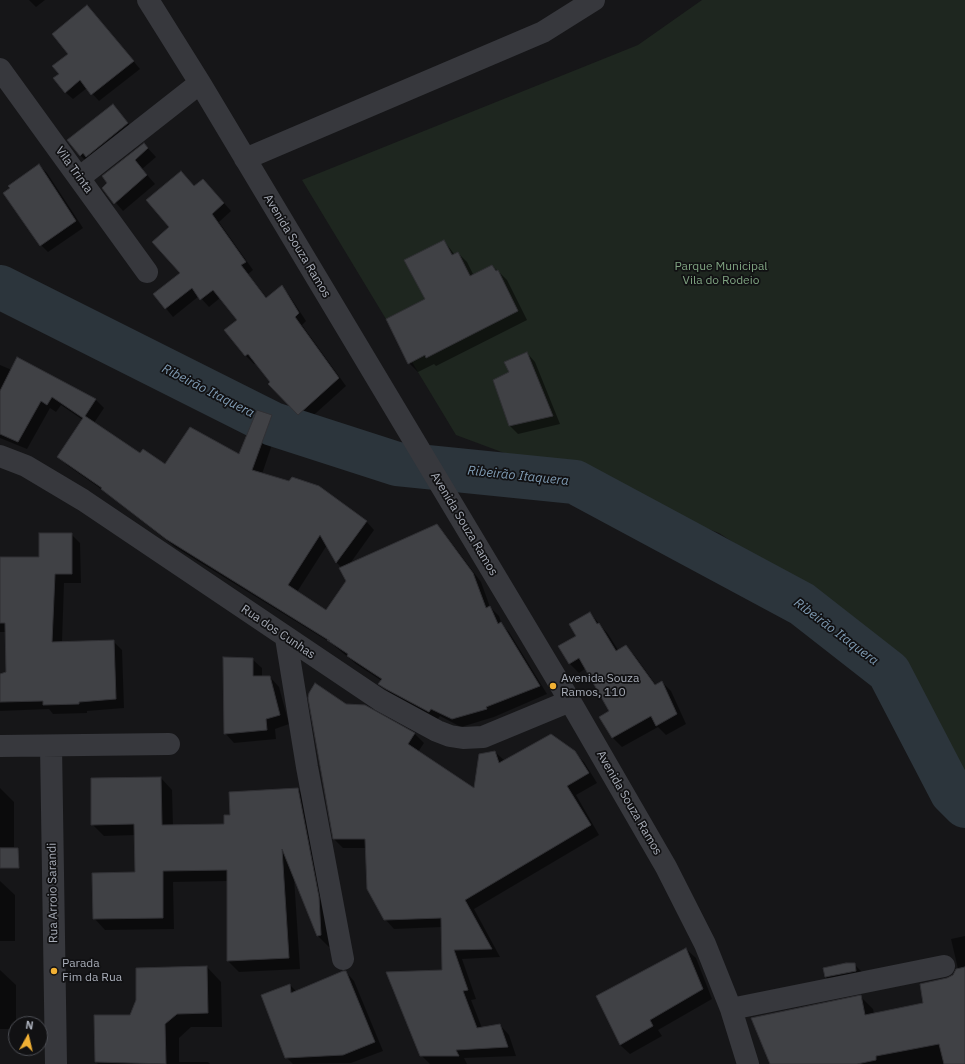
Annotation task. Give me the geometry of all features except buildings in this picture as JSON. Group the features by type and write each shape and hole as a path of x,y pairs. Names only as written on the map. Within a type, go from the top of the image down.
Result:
{"street":[{"name":"Avenida Souza Ramos","path":"148,0 200,83 570,701 666,866 705,944 731,1009 748,1064"},
{"path":"245,159 543,32 594,0"},
{"name":"Vila Trinta","path":"0,69 147,272"},
{"path":"79,178 200,83"},
{"name":"Rua dos Cunhas","path":"0,456 26,466 83,500 380,700 437,731 450,736 463,738 483,737 570,701"},
{"path":"286,638 307,767 343,959"},
{"path":"0,746 169,744"},
{"name":"Rua Arroio Sarandi","path":"51,746 56,1064"},
{"path":"731,1009 944,966"}],"green space":[{"name":"Parque Municipal Vila do Rodeio","path":"702,0 965,0 965,778 891,647 719,533 456,435 302,180 638,45"}],"waterway":[{"name":"Ribeirão Itaquera","path":"0,287 273,424 397,464 575,482 802,604 889,672 952,793 965,806"}],"place":[{"name":"Avenida Souza Ramos, 110","path":"553,686"},
{"name":"Parada Fim da Rua","path":"54,971"}]}
